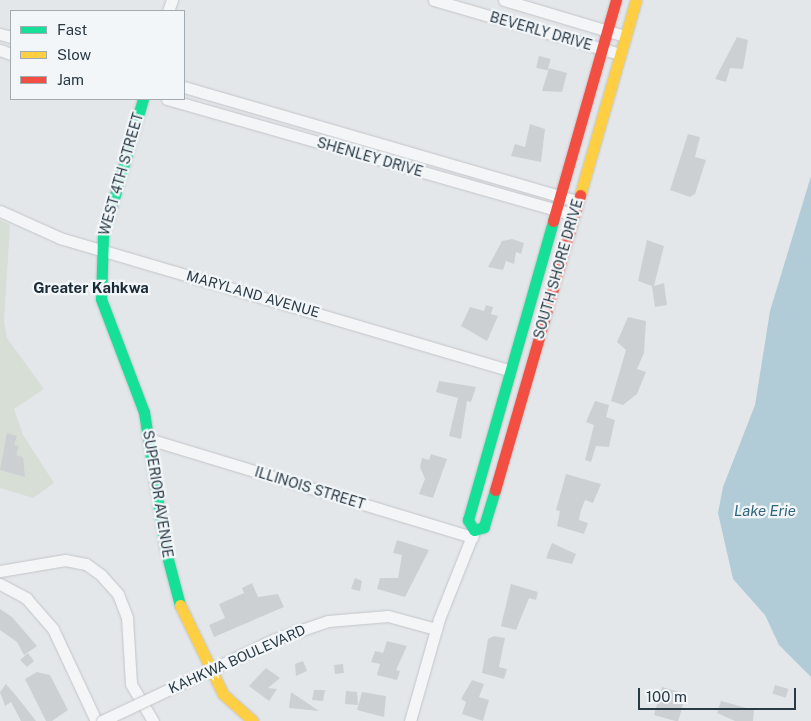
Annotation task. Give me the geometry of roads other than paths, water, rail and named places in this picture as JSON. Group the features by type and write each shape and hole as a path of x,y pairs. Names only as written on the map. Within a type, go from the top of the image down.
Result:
{"street":[{"name":"BEVERLY DRIVE","path":"434,0 620,54"},
{"name":"BEVERLY DRIVE","path":"504,0 625,36"},
{"name":"SOUTH SHORE DRIVE","path":"473,534 467,523 509,370 616,0"},
{"name":"SOUTH SHORE DRIVE","path":"410,721 436,629 473,534 484,527 636,0"},
{"name":"SHENLEY DRIVE","path":"185,87 577,201"},
{"name":"WEST 4TH STREET","path":"100,250 143,100"},
{"name":"SHENLEY DRIVE","path":"170,100 574,216"},
{"name":"MARYLAND AVENUE","path":"0,210 60,238 509,370"},
{"name":"SUPERIOR AVENUE","path":"100,250 104,315 132,375 149,439 168,562 184,619 210,670 232,704 253,721"},
{"name":"ILLINOIS STREET","path":"149,439 473,534"},
{"path":"0,571 65,560 86,564 101,574 118,594 127,618 132,684 153,721"},
{"path":"0,584 26,598 54,629 96,721"},
{"name":"KAHKWA BOULEVARD","path":"102,721 275,639 328,621 388,616 436,629"}],"water":[{"name":"Lake Erie","path":"811,176 811,677 779,645 765,615 733,579 718,513 723,487 755,405 770,311"}],"district":[{"name":"Greater Kahkwa","path":"91,288"}]}
